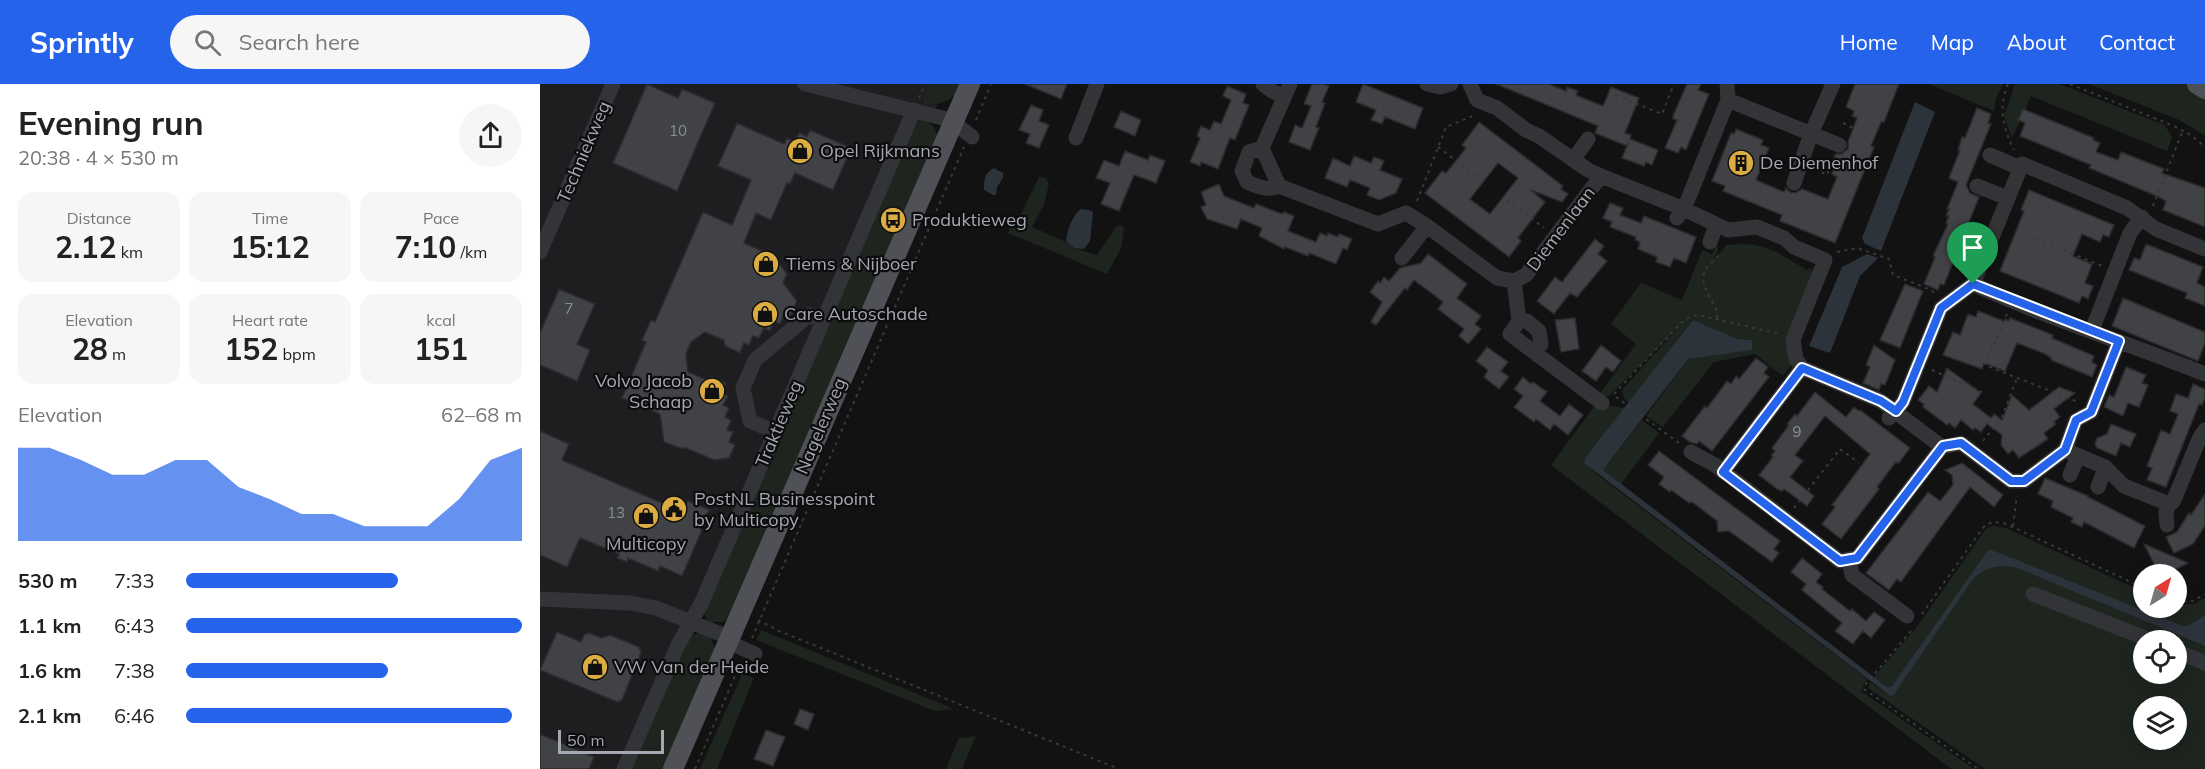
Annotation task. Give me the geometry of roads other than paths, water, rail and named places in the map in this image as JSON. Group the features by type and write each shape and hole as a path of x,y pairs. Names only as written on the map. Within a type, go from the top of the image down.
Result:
{"main road":[{"name":"Nagelerweg","path":"673,769 970,84"},
{"path":"2197,84 2205,89"}],"street":[{"name":"Techniekweg","path":"540,252 613,84"},
{"path":"805,84 916,107 954,122 959,129 971,136"},
{"path":"1076,138 1097,84"},
{"path":"1263,84 1272,91 1287,90"},
{"path":"1427,84 1445,85"},
{"path":"1470,84 1477,100 1497,108 1526,130 1601,176"},
{"path":"1794,183 1811,134 1833,84"},
{"name":"Diemenlaan","path":"1287,90 1262,148 1249,152 1242,171 1247,182 1270,190 1279,186 1378,224 1406,213 1493,276 1504,281 1514,281 1526,275 1601,176 1676,212 1716,225"},
{"path":"1676,212 1725,94 1811,134 1835,152"},
{"name":"Traktieweg","path":"624,769 678,645 701,604 916,107"},
{"path":"1573,160 1588,139"},
{"path":"1262,148 1279,186"},
{"path":"1990,155 2020,163 2127,208 2147,213 2156,229 2205,249"},
{"path":"1892,415 1899,395 1917,368 1941,308 1973,284 2020,163"},
{"path":"1977,186 2008,198"},
{"path":"2092,330 2130,233 2147,213"},
{"path":"1715,246 1716,225 1728,230 1757,227 1784,238 1794,247 1826,260 1793,340 1799,379 1723,472"},
{"path":"1402,258 1427,226"},
{"name":"Diemenlaan","path":"1514,281 1519,321 1510,334 1607,399"},
{"path":"1973,284 2083,329 2092,330 2205,374"},
{"path":"775,432 750,421 743,388 755,360 810,315 823,321"},
{"path":"2070,475 2076,420 2091,412 2119,341"},
{"path":"1799,379 1881,401 1892,415 1942,447"},
{"path":"2167,525 2166,512 2169,504 2173,502 2205,430"},
{"path":"1691,452 1723,472 1840,561 1857,558 1942,447 1961,443 2011,481 2024,481 2071,453"},
{"path":"2071,453 2108,470 2124,486 2169,504"},
{"path":"2098,487 2103,474 2108,470"},
{"path":"1849,560 1852,574 1912,621"},
{"path":"2033,594 2133,633"},
{"path":"540,600 639,604 656,608 729,639 735,645 751,652"},
{"path":"2187,656 2205,663"}],"place":[{"name":"Opel Rijkmans","path":"800,151"},
{"name":"De Diemenhof","path":"1741,163"},
{"name":"Produktieweg","path":"893,220"},
{"name":"Tiems & Nijboer","path":"766,264"},
{"name":"Care Autoschade","path":"765,314"},
{"name":"Volvo Jacob Schaap","path":"712,391"},
{"name":"PostNL Businesspoint by Multicopy","path":"674,509"},
{"name":"Multicopy","path":"646,516"},
{"name":"VW Van der Heide","path":"595,667"}]}
